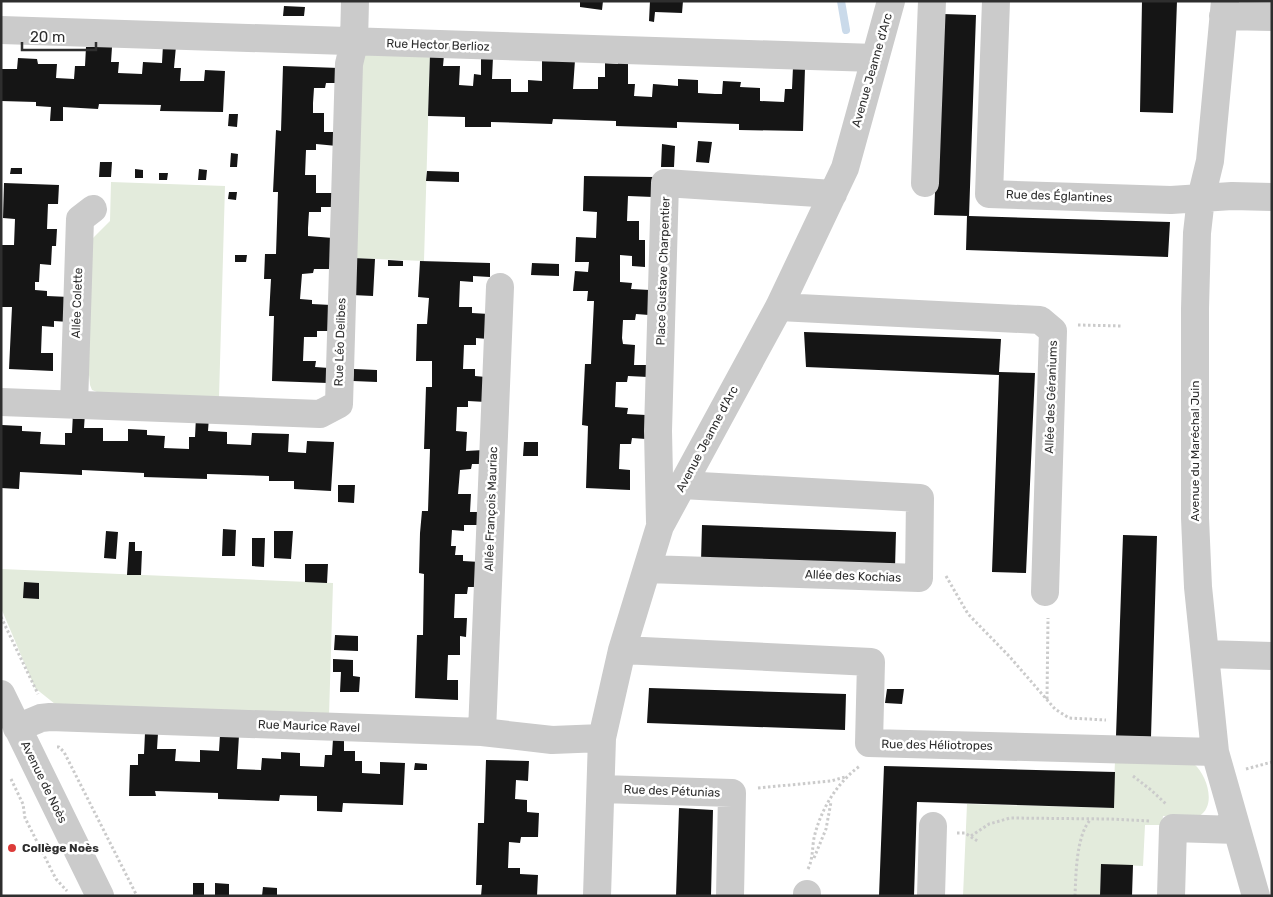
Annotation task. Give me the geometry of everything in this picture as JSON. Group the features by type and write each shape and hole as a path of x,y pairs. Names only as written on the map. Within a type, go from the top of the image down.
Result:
{"street":[{"name":"Rue Léo Delibes","path":"1,402 320,414 339,404 349,64 354,42 355,1"},
{"name":"Avenue Jeanne d'Arc","path":"597,896 602,738 622,650 660,526 778,307 845,168 891,1"},
{"path":"925,183 932,1"},
{"name":"Rue des Églantines","path":"996,1 989,194 1171,200 1201,198"},
{"path":"1224,9 1272,17"},
{"name":"Avenue du Maréchal Juin","path":"1224,9 1210,161 1201,198 1197,233 1195,518 1198,587 1216,752 1256,896"},
{"name":"Rue Hector Berlioz","path":"1,30 875,58"},
{"name":"Place Gustave Charpentier","path":"660,526 658,431 665,183 833,194"},
{"path":"1201,198 1232,196 1272,197"},
{"name":"Allée Colette","path":"74,404 80,218 93,209"},
{"name":"Allée François Mauriac","path":"482,732 500,287"},
{"name":"Allée des Géraniums","path":"778,307 1040,320 1053,331 1045,592"},
{"name":"Allée des Kochias","path":"647,568 919,578 920,498 682,485"},
{"name":"Rue des Héliotropes","path":"622,650 871,662 869,743 1216,752"},
{"path":"1206,654 1272,656"},
{"name":"Avenue de Noès","path":"1,694 100,896"},
{"name":"Rue Maurice Ravel","path":"17,728 41,718 50,717 482,732 552,740 602,738"},
{"name":"Rue des Pétunias","path":"600,789 732,793 730,896"},
{"path":"1171,896 1172,818 1237,830"},
{"path":"931,896 933,826"}],"path":[{"path":"1045,324 1123,326"},
{"path":"919,549 947,577 968,614 1009,656 1055,709 1069,718 1106,720"},
{"path":"1045,592 1042,605 1048,614 1047,700"},
{"path":"1,617 50,717 59,739 59,747 64,752 136,896"},
{"path":"51,748 59,747"},
{"path":"971,836 988,824 1010,818 1128,819 1161,822 1172,818 1151,790 1135,779 1118,749"},
{"path":"732,793 766,787 831,782 846,776 865,762"},
{"path":"8,773 23,804 25,818 56,879 70,895"},
{"path":"812,860 818,826 846,776"},
{"path":"807,895 802,889 801,882 826,830 832,798"},
{"path":"1075,896 1078,856 1086,826 1090,820"}],"green space":[{"path":"364,54 430,54 424,261 353,258 360,67"},
{"path":"111,182 225,186 219,398 97,392 92,390 89,375 86,374 89,242 110,221"},
{"path":"1,569 333,583 329,716 60,708 35,688 1,608"},
{"path":"1115,761 1194,764 1203,775 1206,783 1209,798 1208,805 1199,816 1181,818 1163,816 1162,825 1145,825 1143,866 1101,864 1100,896 963,896 967,804 1113,808"}],"building":[{"path":"580,1 603,1 602,10 580,7"},
{"path":"650,1 683,1 682,13 655,12 654,22 649,21"},
{"path":"1142,1 1177,1 1173,113 1140,112"},
{"path":"284,6 305,7 304,16 283,16"},
{"path":"943,14 976,15 969,216 934,215"},
{"path":"163,45 176,46 174,68 181,68 180,81 204,81 205,70 225,71 223,112 160,111 161,105 99,104 98,109 63,107 63,121 50,121 51,107 36,106 36,102 1,101 1,69 17,69 18,58 37,59 38,64 57,64 56,78 74,79 75,66 85,66 86,47 112,47 111,62 119,62 118,73 142,74 143,62 162,63"},
{"path":"430,54 444,55 443,66 460,66 459,85 473,86 474,74 481,75 481,56 493,57 492,79 511,79 511,92 528,92 528,80 542,81 542,58 575,60 573,89 598,89 598,77 605,77 605,63 618,64 618,61 628,61 628,84 635,84 634,96 652,97 653,84 678,86 678,79 698,80 698,93 715,94 722,94 723,81 741,82 740,87 760,88 760,101 784,102 785,89 792,89 793,67 805,68 803,131 739,130 739,124 677,122 677,128 616,126 616,121 553,119 552,124 491,122 491,127 465,127 465,117 428,116"},
{"path":"283,66 339,68 339,83 326,83 325,88 314,88 313,103 313,113 324,113 324,132 337,132 337,146 316,144 316,150 306,150 305,175 316,175 316,193 335,193 334,207 321,207 321,212 309,212 308,228 308,236 333,238 332,269 314,269 313,273 302,274 300,299 312,300 312,304 331,305 331,331 317,331 317,337 304,337 303,361 316,361 315,367 329,368 328,383 272,381 274,316 269,316 271,279 264,279 265,254 276,254 278,192 273,192 276,130 281,131"},
{"path":"229,114 238,114 237,127 228,126"},
{"path":"698,141 712,142 709,163 696,162"},
{"path":"662,144 675,146 674,167 661,167"},
{"path":"231,153 238,154 237,167 230,167"},
{"path":"100,162 112,162 111,177 99,177"},
{"path":"11,168 22,168 22,174 10,174"},
{"path":"135,169 143,170 143,178 135,178"},
{"path":"199,169 207,170 206,180 198,180"},
{"path":"427,171 459,172 459,182 426,181"},
{"path":"159,173 168,173 167,180 159,180"},
{"path":"584,176 654,177 653,197 628,196 627,221 639,221 639,240 645,240 645,267 632,266 632,256 620,255 620,282 632,283 631,289 650,290 649,315 636,314 635,320 623,320 622,338 623,344 635,345 634,365 648,365 648,377 628,376 627,382 616,382 615,407 628,408 627,414 646,415 646,439 632,438 631,444 620,444 619,469 630,470 630,490 586,488 588,426 582,425 585,364 591,364 594,301 587,301 588,291 573,291 575,271 588,272 589,262 575,262 576,237 596,238 597,212 583,211"},
{"path":"4,183 59,185 58,204 48,204 47,229 57,229 56,246 52,246 51,265 40,264 39,282 35,282 35,290 47,291 47,296 69,297 69,322 54,321 54,327 42,326 41,353 53,353 53,371 9,369 12,307 1,307 1,245 14,245 15,219 3,218"},
{"path":"229,192 237,192 236,200 228,199"},
{"path":"967,216 1170,222 1168,257 966,250"},
{"path":"235,255 247,255 246,262 235,262"},
{"path":"353,258 375,259 373,296 352,295"},
{"path":"388,260 403,261 403,266 388,266"},
{"path":"420,261 490,263 490,277 473,276 473,282 460,281 459,307 472,307 472,313 489,314 488,339 476,338 476,345 464,345 463,369 475,369 475,376 486,377 486,402 468,401 468,407 457,407 456,431 467,432 466,451 484,450 484,464 472,464 471,469 460,470 458,494 471,494 470,512 482,512 481,525 464,525 464,531 452,530 451,546 456,546 455,555 463,555 463,561 480,562 479,587 468,587 467,594 455,594 454,618 467,618 466,637 460,636 460,655 448,655 447,680 458,680 458,700 415,698 417,635 423,635 424,574 419,573 420,533 422,511 428,511 430,449 424,449 426,387 432,387 432,361 416,361 417,324 427,324 429,298 418,297"},
{"path":"532,263 559,264 559,276 531,275"},
{"path":"804,332 1001,339 999,372 1035,373 1026,573 992,572 999,375 806,367"},
{"path":"354,369 377,370 377,382 353,381"},
{"path":"73,413 85,413 84,428 103,428 103,441 128,441 128,429 147,430 147,435 165,436 164,448 189,449 189,437 195,437 196,417 209,417 208,431 227,432 227,444 251,445 252,433 289,434 288,452 306,453 307,441 334,442 331,491 294,489 294,481 269,481 269,476 207,474 207,479 144,477 144,473 82,470 82,475 20,472 19,489 1,488 2,425 22,426 22,431 41,432 40,444 65,445 65,433 72,433"},
{"path":"524,442 538,442 538,456 523,456"},
{"path":"338,485 355,485 354,503 338,502"},
{"path":"702,525 896,532 895,568 701,561"},
{"path":"223,529 236,530 235,556 222,556"},
{"path":"106,531 118,532 116,559 104,558"},
{"path":"274,531 293,531 291,559 274,558"},
{"path":"1123,535 1157,536 1151,737 1116,736"},
{"path":"252,538 265,538 264,567 252,566"},
{"path":"129,542 135,542 135,551 142,551 141,575 127,575"},
{"path":"305,564 328,564 327,583 305,582"},
{"path":"24,582 39,583 39,599 23,598"},
{"path":"335,635 358,636 358,651 334,650"},
{"path":"333,659 353,660 353,676 360,677 359,692 340,692 341,672 333,672"},
{"path":"649,688 846,694 845,730 647,723"},
{"path":"887,689 904,689 902,704 885,703"},
{"path":"145,733 158,733 157,749 176,749 175,761 200,762 200,750 219,751 220,735 239,735 237,769 261,770 262,758 281,759 281,752 300,753 300,766 324,767 325,755 332,755 333,739 344,739 344,751 355,751 355,761 362,761 362,773 380,774 380,762 405,763 403,805 343,803 342,812 317,811 317,796 280,795 279,801 218,799 218,793 155,791 156,796 129,796 130,765 138,765 138,754 144,754"},
{"path":"486,760 529,761 528,781 516,780 515,799 527,800 527,812 539,813 538,837 521,837 520,843 509,842 508,868 520,868 520,874 538,875 537,896 481,896 482,885 476,885 478,823 484,823"},
{"path":"415,763 427,764 427,770 414,770"},
{"path":"884,766 1115,772 1114,808 917,802 914,896 879,896"},
{"path":"679,808 713,810 711,896 676,896"},
{"path":"1101,864 1133,865 1132,896 1100,896"},
{"path":"193,883 204,883 204,896 193,896"},
{"path":"215,883 229,884 229,896 215,896"},
{"path":"263,887 277,888 277,896 262,896"}],"waterway":[{"path":"841,1 846,30"}],"place":[{"name":"Collège Noès","path":"12,848"}]}
